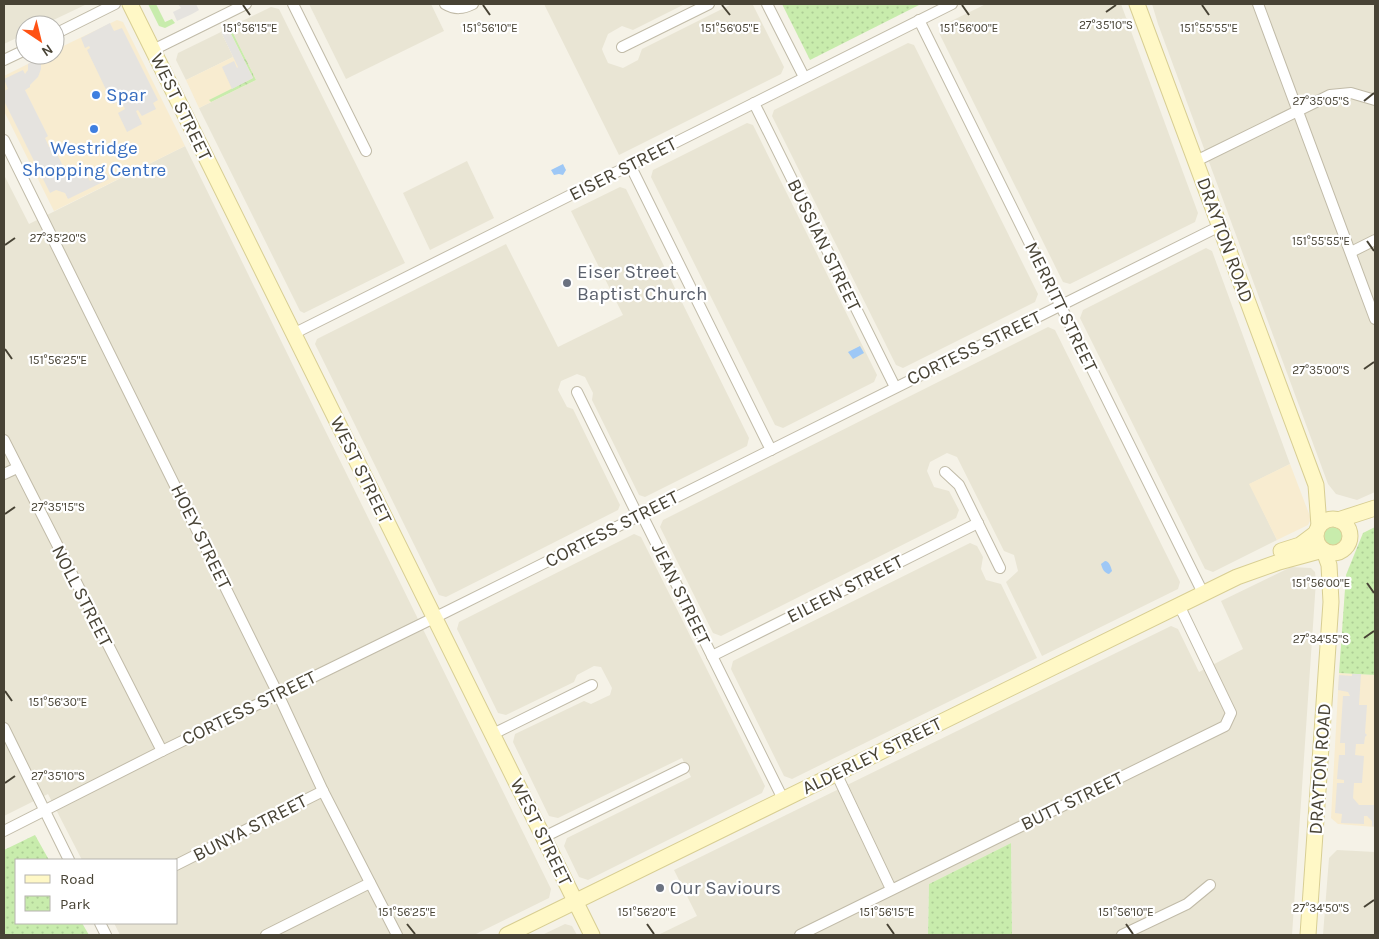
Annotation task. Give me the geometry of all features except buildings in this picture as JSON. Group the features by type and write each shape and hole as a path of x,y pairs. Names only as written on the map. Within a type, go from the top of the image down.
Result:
{"main road":[{"name":"WEST STREET","path":"130,4 592,935"},
{"name":"DRAYTON ROAD","path":"1137,4 1316,485 1318,530"},
{"name":"DRAYTON ROAD","path":"1312,476 1337,520"},
{"path":"1375,509 1360,523 1346,543 1333,553 1324,550 1317,542 1318,530 1327,521 1375,509"},
{"path":"1337,520 1347,527 1346,543"},
{"name":"ALDERLEY STREET","path":"1237,577 1263,559 1300,545 1318,530"},
{"name":"DRAYTON ROAD","path":"1331,602 1346,543"},
{"name":"DRAYTON ROAD","path":"1308,935 1331,602 1329,565 1324,550"},
{"name":"ALDERLEY STREET","path":"507,935 1203,593 1237,577 1279,562 1324,550"}],"street":[{"path":"65,29 116,4"},
{"path":"154,50 246,4"},
{"path":"293,4 366,151"},
{"path":"447,5 460,8 473,4"},
{"path":"622,47 709,4"},
{"path":"767,4 804,77"},
{"name":"EISER STREET","path":"293,334 952,4"},
{"path":"1259,4 1375,319"},
{"name":"MERRITT STREET","path":"919,20 1203,593"},
{"path":"1196,161 1298,110 1338,93 1357,94 1375,100"},
{"name":"BUSSIAN STREET","path":"754,103 895,387"},
{"name":"HOEY STREET","path":"4,140 278,694 323,791 396,935"},
{"path":"630,165 771,450"},
{"name":"CORTESS STREET","path":"4,831 1220,226"},
{"path":"1351,252 1375,240"},
{"name":"JEAN STREET","path":"576,392 636,512 644,518 784,799"},
{"name":"NOLL STREET","path":"4,440 162,751"},
{"path":"4,474 17,468"},
{"path":"945,472 959,485 1000,568"},
{"name":"EILEEN STREET","path":"712,656 978,523"},
{"name":"BUTT STREET","path":"800,935 1224,726 1231,713 1179,605"},
{"path":"492,734 592,685"},
{"path":"4,728 69,859"},
{"path":"544,837 684,768"},
{"path":"836,773 892,889"},
{"name":"BUNYA STREET","path":"178,864 323,791"},
{"path":"266,935 370,883"},
{"path":"1122,935 1187,904 1210,885"}],"shaded area":[{"path":"4,4 87,4 64,15 15,15 15,39 4,44"},
{"path":"178,4 196,4 199,10 177,21 173,12 181,8"},
{"path":"309,4 431,4 444,31 346,79"},
{"path":"544,4 685,4 633,30 622,26 608,34 602,49 603,52 608,63 623,68 638,60 642,49 732,4 750,4 753,5 784,67 781,74 619,155"},
{"path":"986,4 1121,4 1198,213 1195,222 1070,284 1063,282 939,33 941,26"},
{"path":"1152,4 1375,4 1375,492 1357,500 1336,494 1328,484"},
{"path":"271,7 279,9 405,263 304,313 300,311 199,108 256,80 230,27"},
{"name":"Westridge Shopping Centre","path":"117,20 123,22 185,146 54,211 4,111 4,76 26,65 65,65 65,45"},
{"path":"110,23 114,31 122,28 158,100 153,103 156,109 142,116 138,110 136,111 142,124 127,132 118,113 125,109 121,100 113,104 87,50 90,48 89,46 85,48 81,38"},
{"path":"230,27 256,80 199,108 186,80 233,57 221,32"},
{"path":"228,28 253,78 232,89 222,67 234,61 238,67 221,32"},
{"path":"221,32 233,57 186,80 176,60 178,53"},
{"path":"908,43 914,45 1038,294 1035,302 903,368 896,365 772,116 774,110"},
{"path":"28,65 41,65 38,77 25,90 48,136 45,138 49,147 53,146 66,172 82,166 90,181 106,173 109,179 68,199 65,193 56,190 50,193 4,101 4,91 8,89 4,79 23,70 25,74 28,70"},
{"path":"747,123 753,125 877,375 874,382 783,428 775,425 651,177 653,170"},
{"path":"185,146 551,889 549,898 474,935 120,935 114,924 178,924 178,859 81,859 48,794 4,816 4,175 29,224"},
{"path":"467,161 494,218 430,250 403,193"},
{"path":"620,187 626,189 749,438 747,446 645,497 639,495 592,400 593,393 585,377 577,374 561,381 558,390 567,407 573,409 620,505 618,510 446,597 439,595 315,344 317,339 506,244 558,347 623,315 571,211"},
{"path":"1206,248 1212,251 1290,464 1250,484 1277,540 1213,572 1205,569 1080,318 1083,310"},
{"path":"1048,327 1055,330 1180,582 1178,589 1042,656 1006,582 1018,571 1014,555 1004,551 957,457 947,453 930,462 927,471 934,487 949,491 959,510 956,518 721,636 713,633 660,527 663,520"},
{"path":"1290,464 1311,519 1308,525 1277,540 1249,484"},
{"path":"634,534 641,537 765,786 762,793 588,880 579,877 564,846 567,838 691,777 682,758 558,818 549,816 513,742 515,734 584,701 591,704 610,695 612,688 601,667 594,666 577,675 574,682 506,715 498,713 457,629 459,622"},
{"path":"970,543 977,546 983,557 981,569 986,580 1001,584 1037,658 792,779 784,776 731,669 733,661"},
{"path":"1291,567 1311,568 1315,572 1316,581 1292,935 1012,935 1011,843 929,884 928,935 658,935 697,916 674,870 1171,626 1178,629 1199,672 1243,649 1221,601"},
{"path":"1339,673 1375,675 1375,827 1338,824 1331,818"},
{"path":"1352,674 1361,674 1359,705 1367,705 1365,733 1367,735 1364,744 1356,744 1355,755 1364,756 1362,783 1354,783 1353,798 1359,805 1374,805 1375,795 1375,827 1372,826 1372,821 1367,816 1364,816 1364,824 1341,823 1342,814 1335,813 1337,783 1344,783 1344,780 1337,779 1339,755 1345,755 1345,743 1340,743 1343,696 1350,696 1348,692 1338,690 1339,675 1352,676"},
{"path":"1337,850 1375,852 1375,935 1323,935 1329,858"},
{"path":"565,924 572,926 577,935 542,935"}],"green space":[{"path":"148,4 156,4 165,22 172,19 175,23 165,28 159,26"},
{"path":"782,4 921,4 810,60"},
{"path":"230,27 256,80 211,102 209,100 253,78 228,28"},
{"path":"1333,527 1339,530 1342,536 1339,542 1333,545 1327,542 1324,536 1327,530"},
{"path":"1375,527 1375,675 1339,673 1346,575 1363,533"},
{"path":"35,835 48,859 15,859 15,924 83,924 89,935 4,935 4,850"},
{"path":"1011,843 1012,935 928,935 929,884"}],"water":[{"path":"563,164 566,170 563,175 554,175 551,170"},
{"path":"860,346 864,353 853,359 848,352"},
{"path":"1105,561 1109,563 1112,569 1109,574 1101,566"}],"place":[{"name":"Spar","path":"96,95"},
{"name":"Westridge Shopping Centre","path":"94,129"},
{"name":"Eiser Street Baptist Church","path":"567,283"},
{"name":"Our Saviours","path":"660,888"}]}
